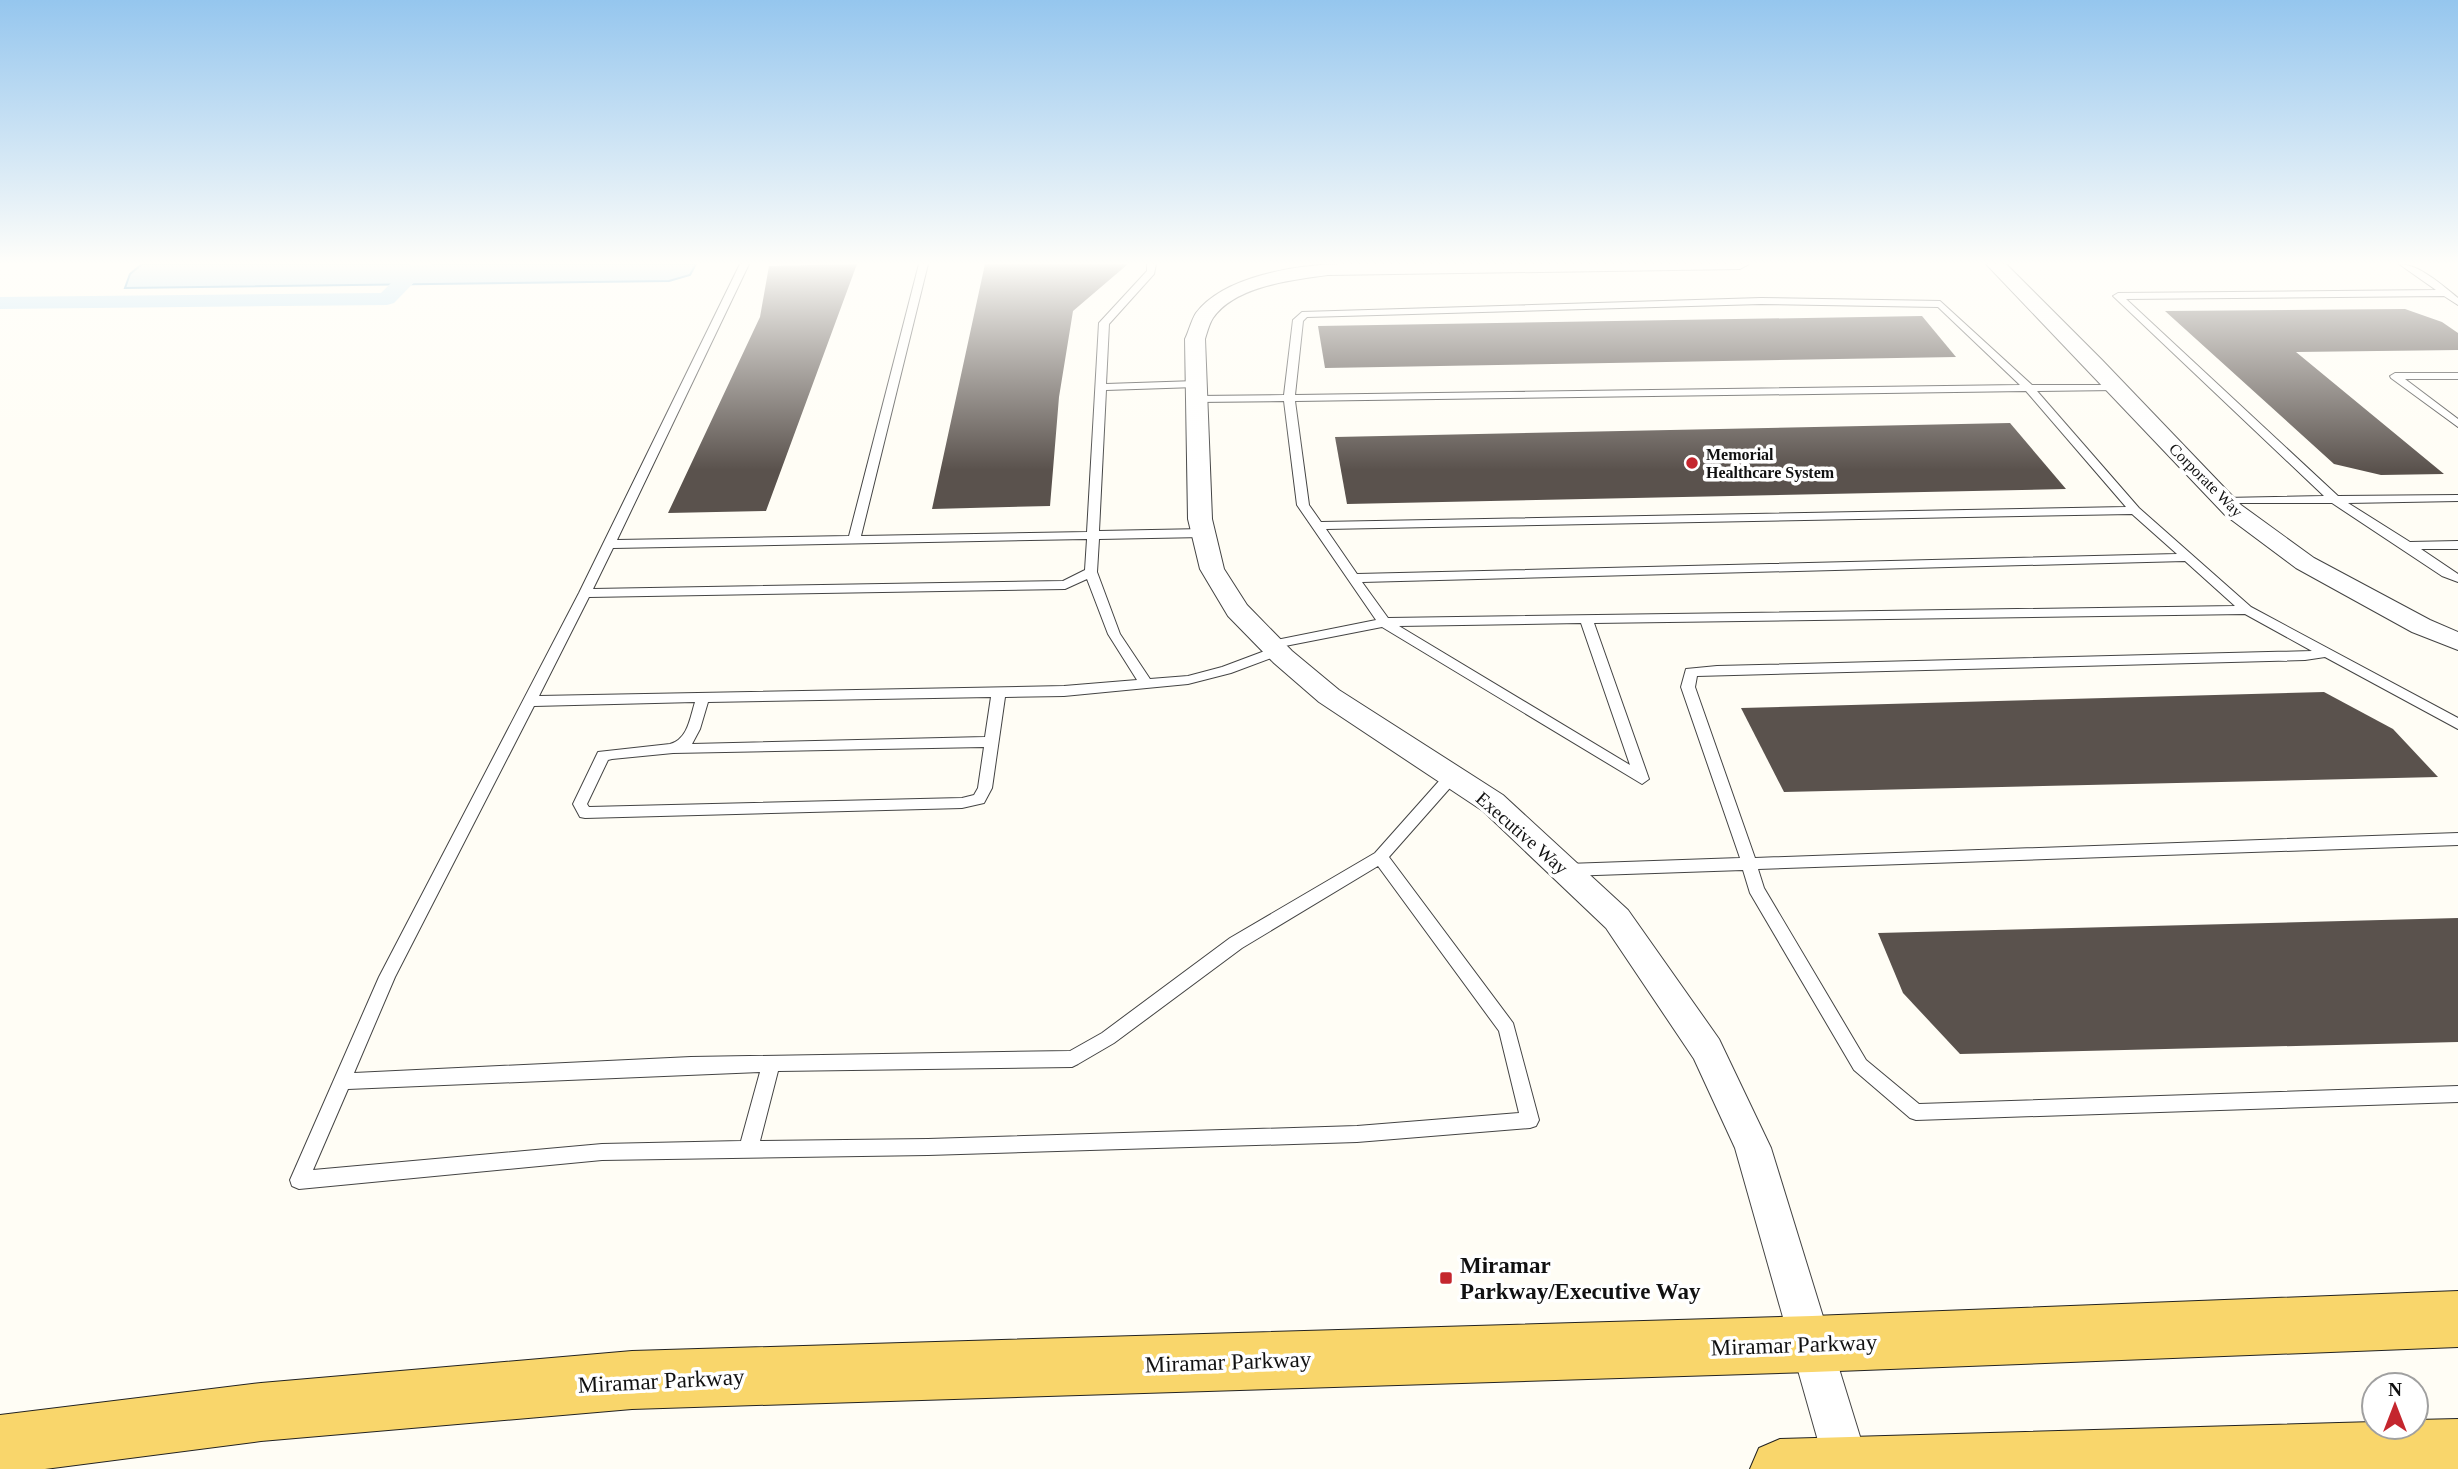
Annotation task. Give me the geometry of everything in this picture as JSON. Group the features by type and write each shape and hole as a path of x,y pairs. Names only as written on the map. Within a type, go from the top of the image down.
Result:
{"main road":[{"name":"Miramar Parkway","path":"0,1445 261,1412 632,1380 1812,1344 2458,1319"},
{"path":"1780,1469 2458,1449"}],"street":[{"name":"Executive Way","path":"1198,333 1195,340 1200,519 1212,569 1237,610 1274,648 1329,696 1493,803 1617,919 1707,1050 1753,1148 1848,1468"},
{"name":"Corporate Way","path":"2063,333 2224,501 2305,563 2421,626 2458,642"}],"lane":[{"path":"712,333 610,544 387,977 299,1180 602,1153 1344,1134 1530,1121 1507,1028 1380,857"},
{"path":"854,539 907,333"},
{"path":"1104,333 1091,572 1114,634 1146,684"},
{"path":"1297,333 1289,398 1303,505 1384,622 1642,779 1586,619"},
{"path":"1970,333 2029,388 2135,510 2247,610 2458,724"},
{"path":"2157,333 2334,499 2446,573 2458,578"},
{"path":"2458,376 2395,376 2458,424"},
{"path":"1101,387 1289,398 2117,387"},
{"path":"2224,501 2458,498"},
{"path":"1317,526 2135,510"},
{"path":"610,544 1203,533"},
{"path":"2408,546 2458,545"},
{"path":"1353,578 2186,557"},
{"path":"585,593 1065,585 1091,572"},
{"path":"528,701 1064,691 1146,684 1188,680 1226,670 1274,648 1384,622 2247,610"},
{"path":"2326,653 2305,656 1691,672 1688,687 1750,864 1756,889 1860,1065 1916,1112 2458,1094"},
{"path":"992,742 619,751 603,756 580,804 585,813 962,803 978,799 985,788 992,742 999,692"},
{"path":"676,749 686,742 703,698"},
{"path":"342,1081 771,1063 1072,1059 1108,1038 1236,943 1380,857 1452,776"},
{"path":"1565,870 2458,839"},
{"path":"748,1150 771,1063"}],"building":[{"path":"753,333 832,333 766,511 668,513"},
{"path":"970,333 1069,333 1059,397 1050,506 932,509"},
{"path":"1319,333 1936,333 1956,357 1325,368"},
{"path":"2189,333 2458,333 2458,350 2296,352 2444,474 2381,475 2334,464"},
{"name":"Memorial Healthcare System","path":"2010,423 2066,489 1347,504 1335,437"},
{"path":"2324,692 2393,729 2438,777 1784,792 1741,708"},
{"path":"2458,918 2458,1042 1960,1054 1903,993 1878,933"}],"place":[{"name":"Memorial Healthcare System","path":"1692,463"},
{"name":"Miramar Parkway/Executive Way","path":"1446,1278"}]}
